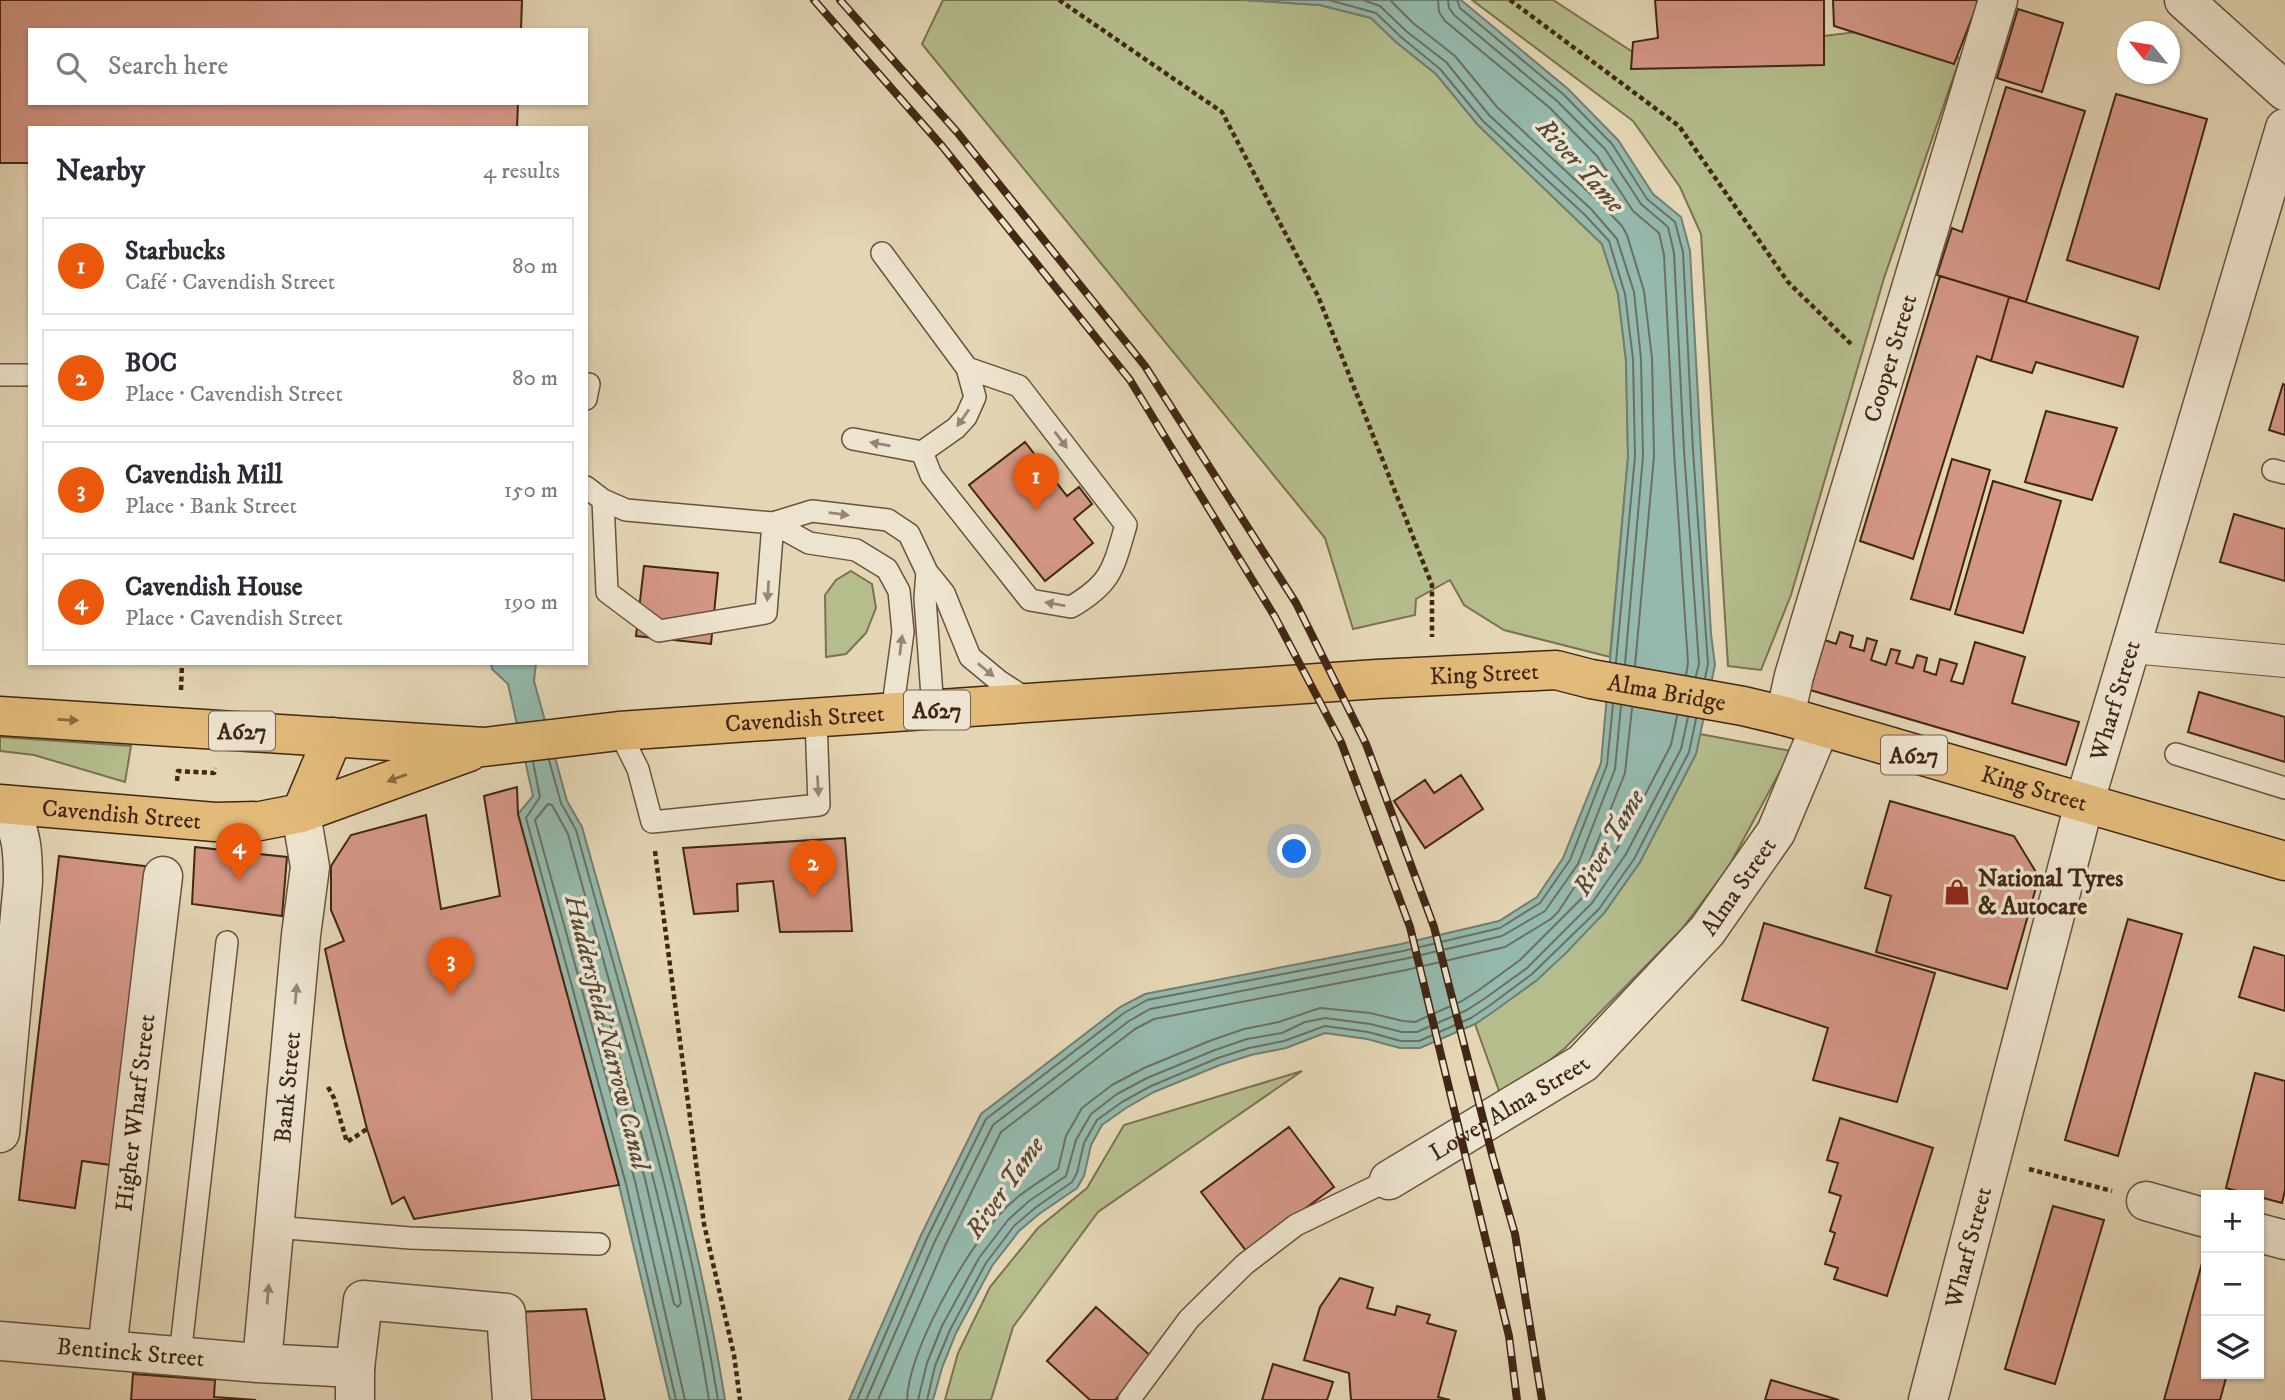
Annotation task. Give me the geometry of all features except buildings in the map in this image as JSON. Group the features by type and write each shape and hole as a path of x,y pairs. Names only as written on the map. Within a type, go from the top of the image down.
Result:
{"main road":[{"name":"King Street","path":"1377,679 1556,670 1591,679"},
{"name":"Cavendish Street","path":"0,716 484,747 619,731 1377,679"},
{"name":"Alma Bridge","path":"1591,679 1743,706"},
{"name":"King Street","path":"1743,706 2285,861"},
{"path":"301,813 333,737"},
{"name":"Cavendish Street","path":"4,805 215,822 260,821 301,813 484,747"}],"street":[{"name":"Cooper Street","path":"1802,722 1794,676 1998,0"},
{"path":"2184,0 2285,91"},
{"name":"Wharf Street","path":"1928,1400 2084,804 2285,128"},
{"path":"2132,647 2285,661"},
{"name":"Alma Street","path":"1621,1023 1707,931 1776,832 1802,722"},
{"path":"0,1133 23,882 20,831 4,805"},
{"name":"Bank Street","path":"262,1362 301,935 310,867 301,813"},
{"name":"Higher Wharf Street","path":"107,1349 163,876"},
{"name":"Lower Alma Street","path":"1389,1180 1583,1063 1621,1023"},
{"path":"2146,1201 2201,1217"},
{"path":"2264,1234 2285,1240"},
{"path":"355,1384 363,1300 506,1313 512,1400"},
{"name":"Bentinck Street","path":"0,1341 262,1362 355,1384"}],"lane":[{"path":"853,439 922,452 956,428 966,417 975,397 967,368 882,253"},
{"path":"922,452 931,475 1030,600 1071,607 1093,594 1111,573 1126,525 1019,386 967,368"},
{"path":"0,374 28,375"},
{"path":"588,488 603,500 626,510 773,523 812,511 888,520 909,534 927,572 944,593 970,657 999,681 1034,703"},
{"path":"603,500 607,592 659,631 766,613 773,523"},
{"path":"773,523 809,543 856,550 887,569 899,591 903,632 892,713"},
{"path":"927,572 925,598 933,710"},
{"path":"619,731 638,769 652,822 819,805 816,718"},
{"path":"2176,754 2285,788"},
{"path":"180,1356 227,942"},
{"path":"1129,1400 1189,1318 1245,1264 1296,1225 1389,1180"},
{"path":"274,1227 410,1238 598,1244"}],"path":[{"path":"1059,0 1222,112 1318,296 1432,585 1433,647 1438,676"},
{"path":"1510,0 1679,126 1788,282 1886,377"},
{"path":"180,694 182,665"},
{"path":"172,817 178,771 214,773 219,730"},
{"path":"652,822 704,1224 734,1355 740,1400"},
{"path":"290,1069 326,1084 334,1098 347,1142 368,1129"},
{"path":"1991,1158 2146,1201"}],"green space":[{"path":"943,0 1244,0 1320,5 1371,18 1436,74 1478,125 1602,244 1618,294 1626,360 1628,457 1610,657 1504,630 1464,605 1450,580 1416,599 1415,615 1353,629 1325,538 922,44"},
{"path":"1472,0 1553,0 1642,58 1882,29 1960,58 1884,278 1791,595 1761,670 1728,666 1701,234 1680,187 1633,121"},
{"path":"851,571 872,584 876,608 866,633 846,654 826,657 825,595 836,580"},
{"path":"1700,734 1791,751 1728,868 1681,930 1565,1048 1502,1099 1475,1024 1537,980 1604,913 1640,862 1696,754"},
{"path":"0,737 131,746 125,782 34,755 0,751"},
{"path":"1302,1071 1098,1212 1013,1327 991,1400 945,1400 958,1353 990,1287 1038,1228 1087,1188 1124,1125"}],"water":[{"name":"River Tame","path":"1244,0 1461,0 1568,89 1618,140 1653,194 1681,217 1690,251 1711,634 1715,665 1696,754 1640,862 1604,913 1537,980 1475,1024 1420,1048 1400,1048 1367,1039 1325,1033 1286,1048 1220,1065 1154,1092 1126,1108 1102,1125 1091,1145 1084,1176 1077,1188 1019,1231 992,1266 956,1333 933,1400 849,1400 921,1235 981,1114 1120,1007 1145,994 1401,944 1499,921 1537,897 1563,858 1601,763 1628,457 1626,360 1618,294 1602,244 1478,125 1436,74 1371,18 1320,5"},
{"name":"Huddersfield Narrow Canal","path":"491,665 536,665 534,681 567,801 582,827 662,1112 697,1255 725,1400 670,1400 619,1185 518,814 533,796 508,684 492,669"}],"railway":[{"path":"814,0 942,146 1130,380 1275,617 1341,742 1410,927 1509,1336 1517,1400"},
{"path":"840,0 957,132 1145,366 1296,603 1366,744 1434,927 1515,1234 1542,1400"}],"place":[{"name":"Starbucks","path":"1036,511"},
{"name":"Cavendish House","path":"239,881"},
{"name":"National Tyres & Autocare","path":"1957,892"},
{"name":"BOC","path":"813,898"},
{"name":"Cavendish Mill","path":"451,995"}]}
